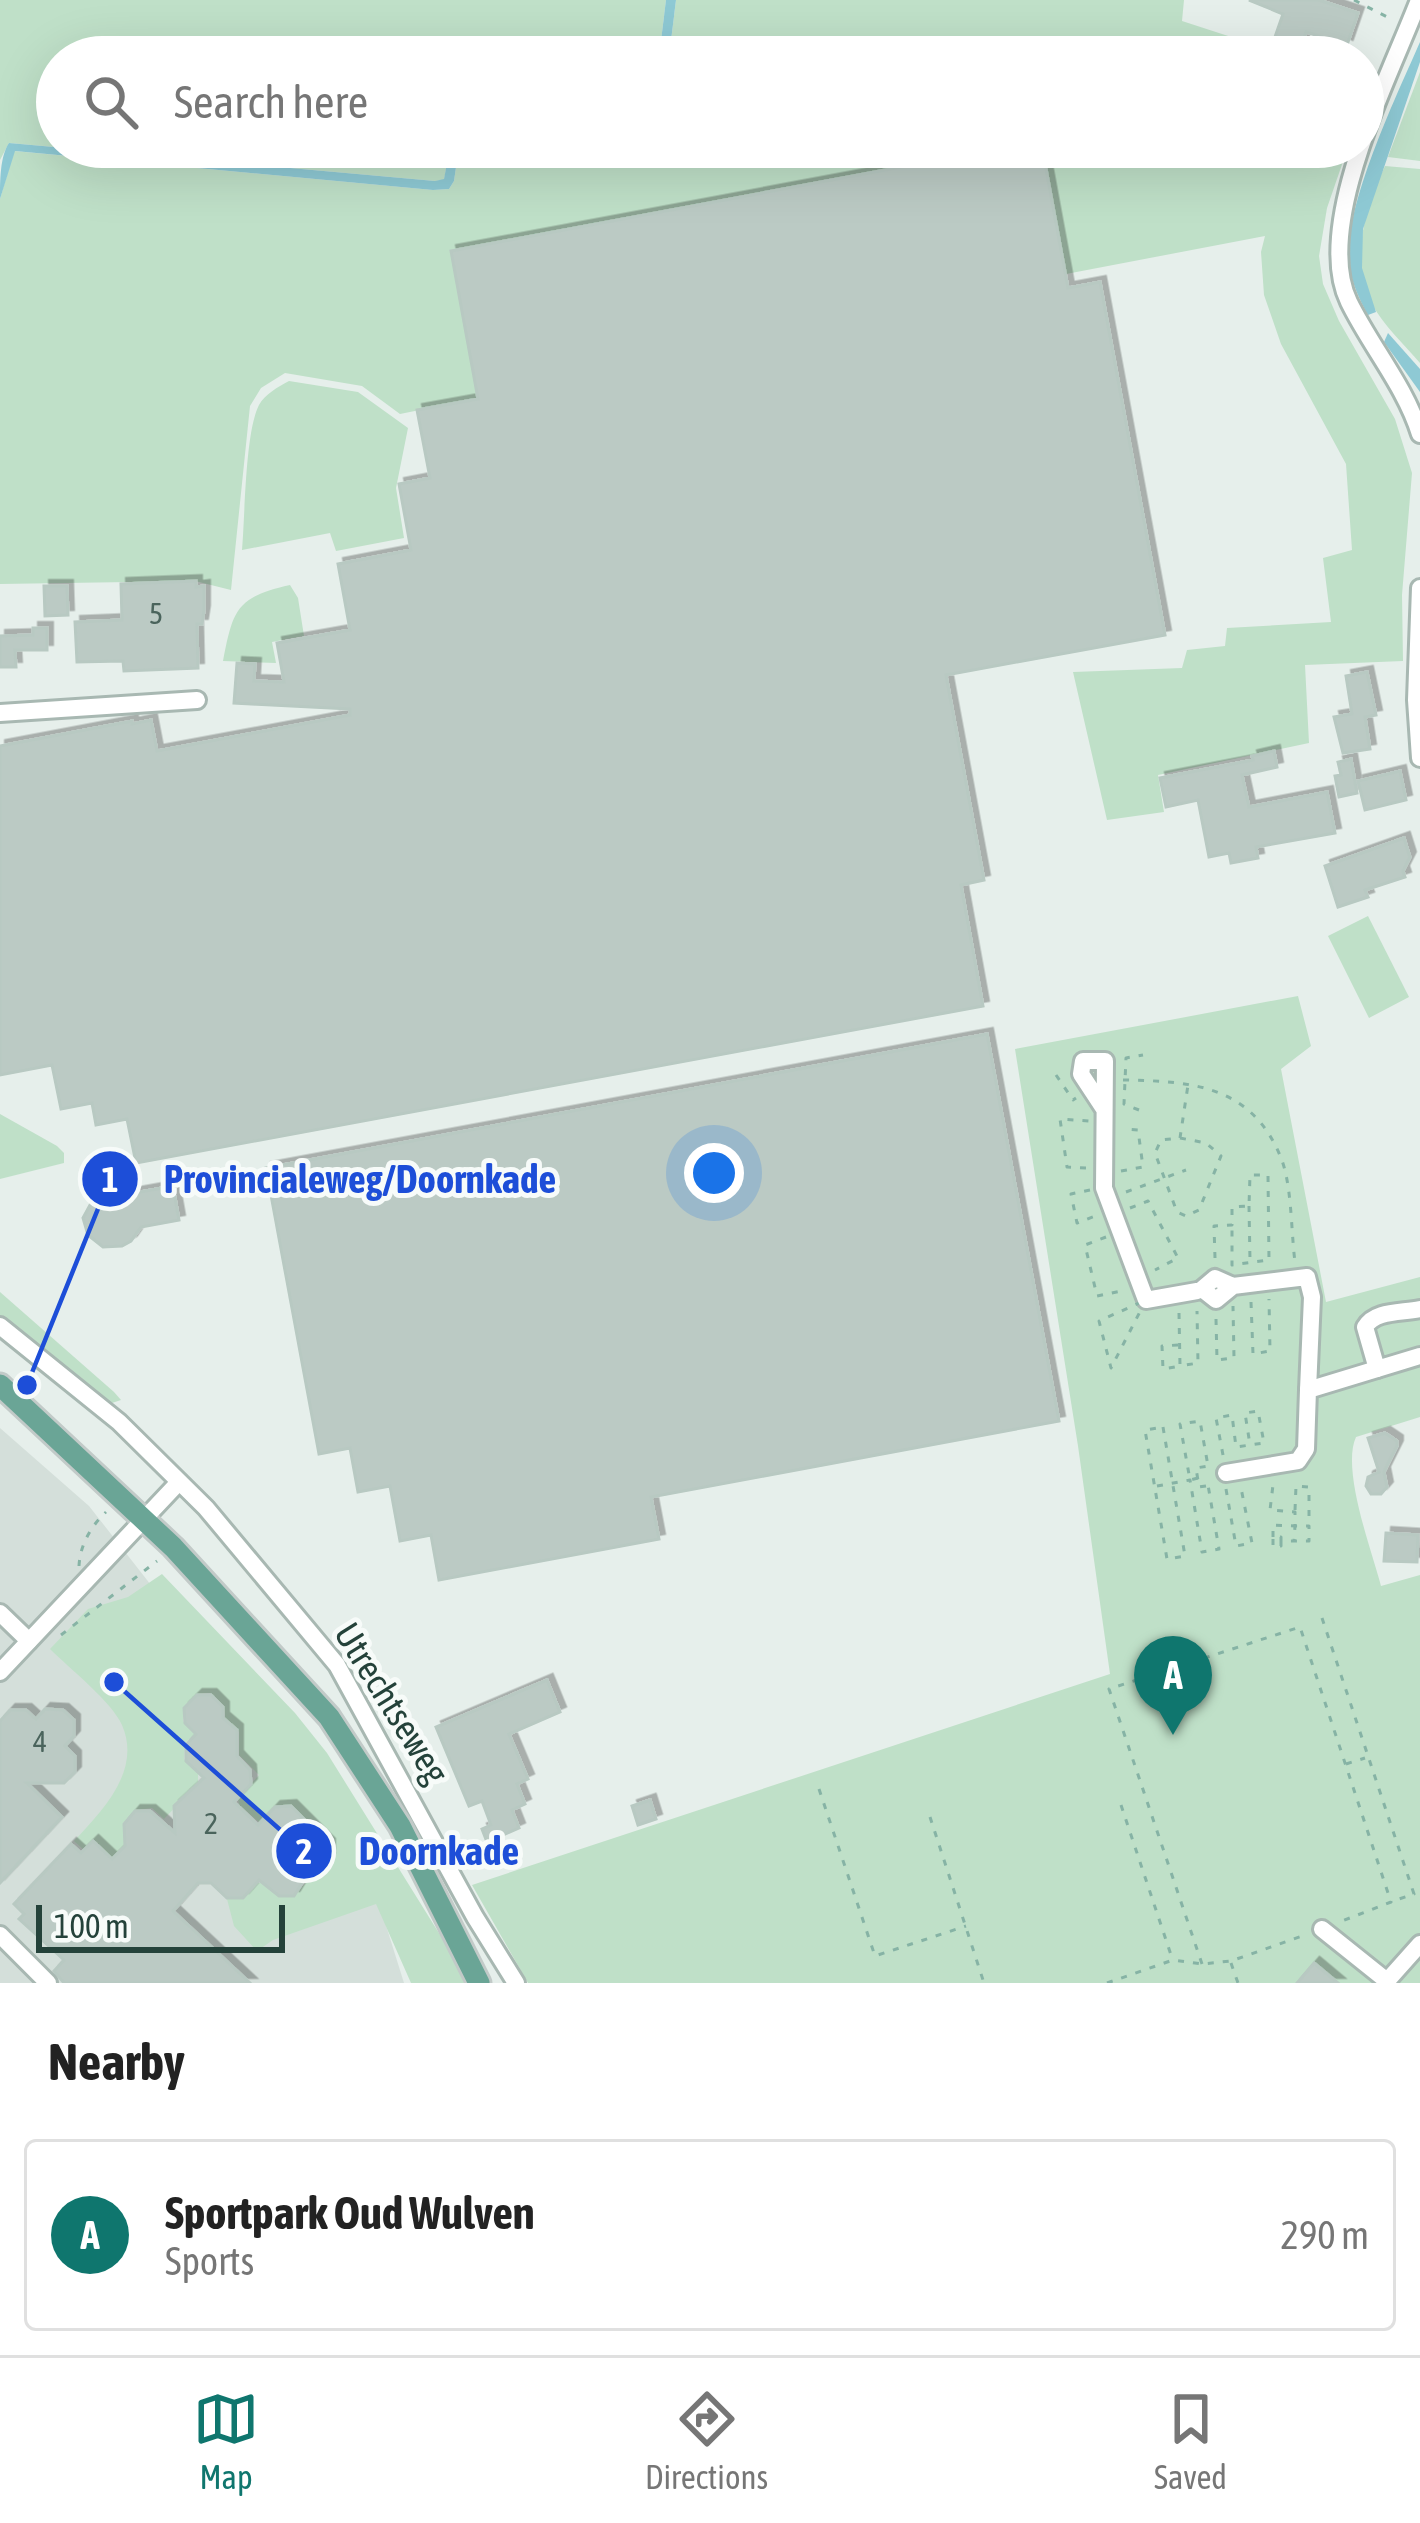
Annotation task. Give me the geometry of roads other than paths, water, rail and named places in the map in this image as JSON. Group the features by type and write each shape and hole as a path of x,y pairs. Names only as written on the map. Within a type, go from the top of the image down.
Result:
{"main road":[{"name":"Utrechtseweg","path":"0,1385 173,1547 329,1717 400,1826 479,1983"}],"street":[{"path":"1384,92 1419,0"},
{"path":"1356,168 1339,230 1339,263 1348,301 1409,406 1420,434"},
{"path":"1420,588 1416,700 1420,758"},
{"path":"0,712 197,700"},
{"path":"1104,1120 1081,1074 1083,1061 1094,1058 1106,1061 1116,1080 1104,1120 1108,1198 1141,1288 1197,1291"},
{"path":"1216,1302 1224,1282 1297,1276 1307,1277 1312,1297 1304,1456 1226,1482"},
{"path":"1377,1370 1364,1328 1368,1321 1420,1309"},
{"name":"Utrechtseweg","path":"0,1326 119,1422 206,1508 337,1665 516,1983"},
{"path":"1308,1390 1420,1356"},
{"path":"0,1672 179,1482"},
{"path":"0,1613 29,1641"},
{"path":"1322,1929 1387,1982 1420,1944"},
{"path":"0,1935 48,1983"}],"water":[{"path":"666,0 676,0 672,36 662,36"},
{"path":"1420,42 1420,62 1384,167 1384,127"},
{"path":"9,143 36,145 36,153 15,151 0,199 2,162"},
{"path":"197,168 289,168 435,181 444,179 446,168 456,168 449,189"},
{"path":"1368,168 1384,168 1363,229 1362,268 1376,312 1368,315 1349,263 1349,240"},
{"path":"1388,333 1420,369 1420,392 1384,342"}],"place":[{"name":"Provincialeweg/Doornkade","path":"27,1385"},
{"name":"Doornkade","path":"114,1682"},
{"name":"Sportpark Oud Wulven","path":"1173,1735"}]}
